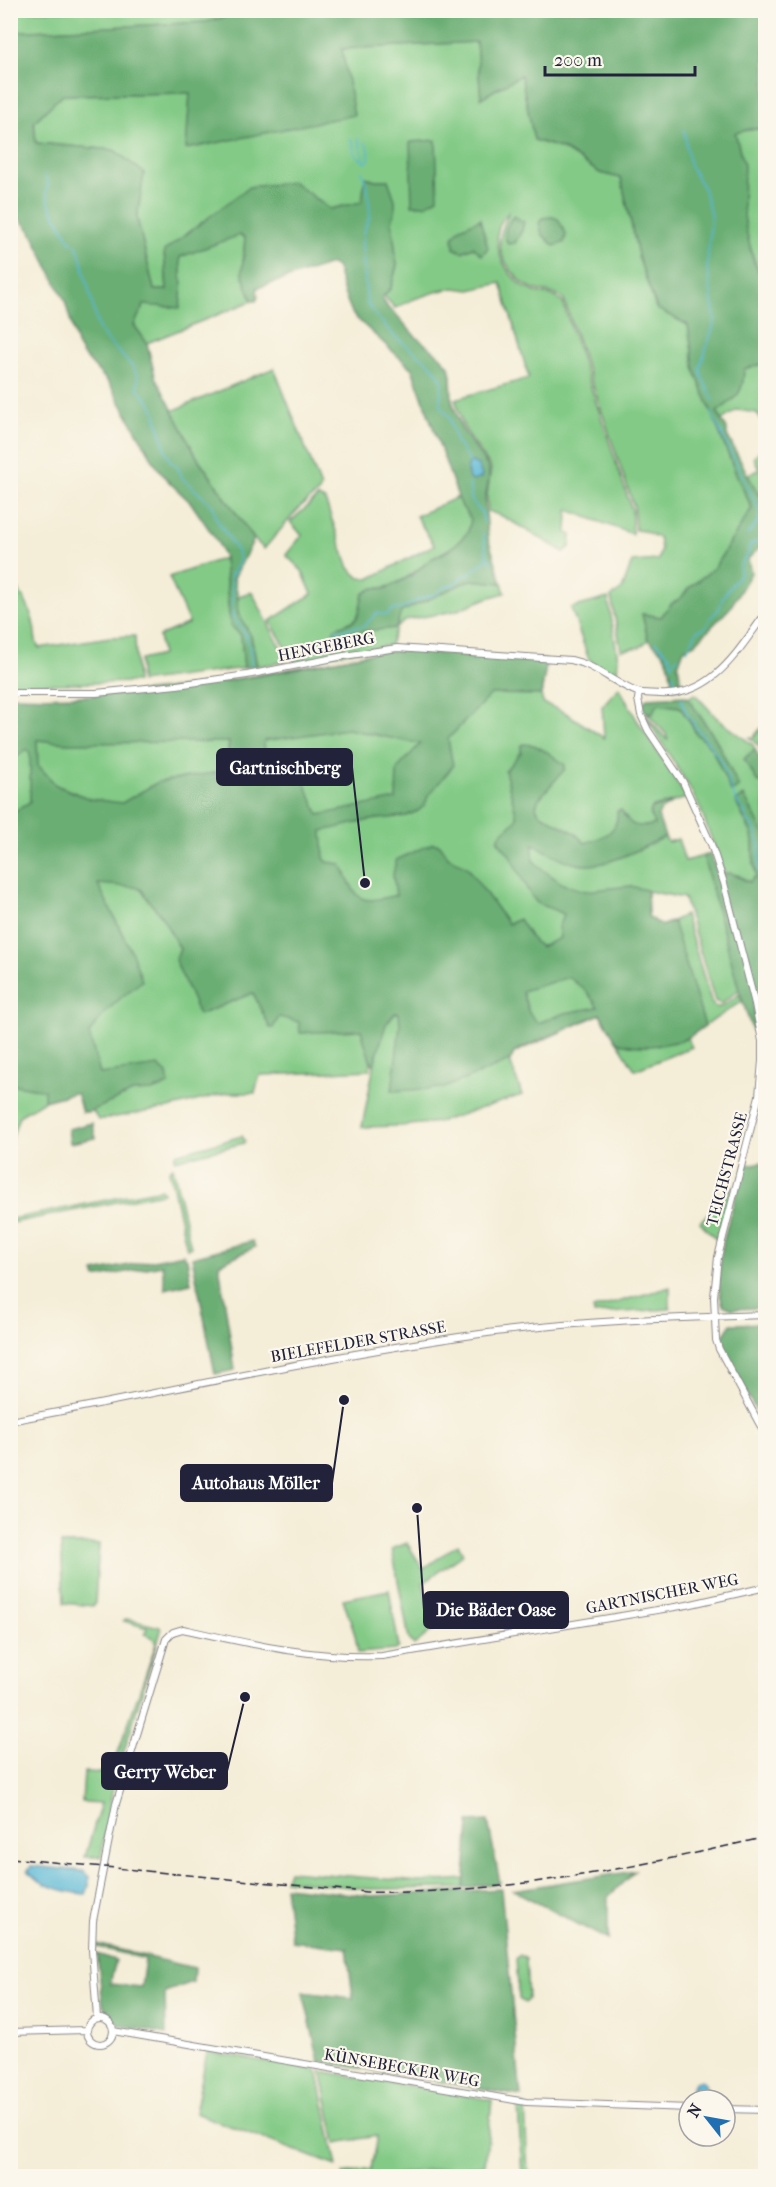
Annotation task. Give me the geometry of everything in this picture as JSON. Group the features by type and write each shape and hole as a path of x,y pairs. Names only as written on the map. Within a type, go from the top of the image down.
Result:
{"street":[{"path":"639,693 678,693 709,681 725,667 765,614"},
{"name":"HENGEBERG","path":"10,693 96,693 177,685 397,648 514,655 580,662 639,693"},
{"name":"TEICHSTRASSE","path":"639,693 641,715 648,730 683,782 711,844 724,883 755,1004 762,1041 759,1096 718,1257 714,1317 718,1349 765,1436"},
{"name":"BIELEFELDER STRASSE","path":"10,1421 381,1348 588,1322 765,1315"},
{"name":"GARTNISCHER WEG","path":"97,2018 93,1931 116,1804 164,1644 173,1632 183,1629 313,1655 382,1656 687,1605 765,1587"},
{"path":"97,2018 108,2021 112,2031 108,2040 98,2043 90,2039 86,2030 88,2024 97,2018"},
{"path":"10,2032 86,2030"},
{"name":"KÜNSEBECKER WEG","path":"112,2031 526,2102 677,2108"},
{"path":"737,2109 765,2110"}],"green space":[{"path":"250,10 765,11 765,128 735,133 744,165 743,207 746,229 753,260 762,278 765,296 765,363 744,369 738,395 717,412 759,496 765,492 765,543 748,559 751,573 730,608 695,644 684,649 678,665 682,687 674,689 672,686 667,659 648,640 642,614 661,617 671,604 681,598 689,588 714,568 752,508 695,371 688,325 657,309 639,259 621,178 600,173 563,149 534,140 521,75 481,98 476,42 342,49 354,115 186,149 190,93 62,95 34,122 36,143 114,150 144,173 137,218 154,290 167,290 164,251 249,187 293,182 330,209 362,202 365,177 388,180 395,200 392,221 397,265 391,288 382,298 388,308 414,335 449,366 452,401 462,429 489,468 485,500 488,538 502,583 470,580 401,612 396,628 333,633 335,628 355,620 359,614 363,594 373,588 385,589 411,576 431,559 450,550 468,532 471,519 458,497 412,369 353,315 343,291 337,267 331,264 257,288 258,297 256,301 252,301 242,273 245,238 240,235 180,257 182,288 180,308 144,305 134,325 147,343 155,376 197,457 254,539 234,578 238,596 238,613 251,636 257,666 244,668 241,635 230,625 224,558 217,541 191,503 157,467 109,383 83,355 77,345 65,301 31,232 11,209 10,32 207,22"},
{"path":"10,11 250,11 207,22 11,32"},
{"path":"476,42 481,98 521,74 534,140 563,149 600,173 621,178 639,259 656,308 688,325 695,371 752,508 714,568 689,588 681,598 671,604 661,617 642,614 648,640 640,647 621,650 611,597 622,589 632,562 658,560 661,549 659,538 644,531 635,530 634,507 564,300 522,282 503,258 501,232 508,213 501,222 498,233 501,256 513,277 523,285 533,291 556,297 563,303 632,510 632,534 568,510 567,533 571,535 570,547 564,552 504,517 488,511 487,496 491,468 464,428 455,399 529,378 501,283 470,290 454,288 439,291 395,308 384,296 391,288 397,265 392,221 395,211 388,180 370,178 362,202 330,209 293,182 164,251 167,290 154,290 137,218 144,173 114,150 36,143 34,122 62,95 190,93 187,148 341,49","holes":["480,219 482,254 473,247 462,252 454,248"]},
{"path":"765,128 765,296 746,230 735,132"},
{"path":"436,140 438,198 425,205 412,205 410,142"},
{"path":"513,216 524,222 515,243 508,244 505,237 506,230"},
{"path":"542,218 558,219 566,234 564,243 554,246 542,234 539,223"},
{"path":"480,219 488,248 482,255 473,247 462,252 454,248 453,237 460,228"},
{"path":"240,234 245,238 242,273 252,301 147,343 134,325 144,304 182,288 180,257"},
{"path":"765,363 765,428 757,413 737,410 722,420 717,411 738,394 744,369"},
{"path":"274,368 321,487 319,492 300,507 264,549 254,539 197,457 172,411"},
{"path":"765,445 765,492 760,496 747,475 759,470 754,457"},
{"path":"318,497 325,500 349,568 360,578 369,579 434,545 416,516 458,497 471,519 467,534 456,544 403,580 389,586 373,588 362,597 360,615 355,621 400,612 470,580 502,583 505,593 455,611 406,620 396,628 390,645 294,662 270,621 312,594 302,571 286,555 302,535 290,522"},
{"path":"224,558 230,625 241,635 244,668 140,682 140,660 162,655 159,636 189,623 169,577"},
{"path":"10,579 28,607 39,648 110,637 135,636 137,682 11,685"},
{"path":"252,592 286,662 257,666 251,636 238,613 238,596"},
{"path":"608,598 618,659 617,673 613,674 589,660 571,608"},
{"path":"384,651 547,660 541,695 491,694 448,739 453,766 428,796 425,805 418,811 406,816 370,820 322,831 324,858 327,862 341,864 355,892 360,897 372,900 396,895 393,875 396,860 433,843 440,845 448,857 467,867 508,924 519,919 531,938 540,947 560,938 558,927 564,914 537,903 509,854 498,841 501,834 517,817 505,771 521,752 521,746 523,744 534,745 565,765 565,769 538,800 536,807 539,813 575,833 585,843 598,839 613,829 616,824 617,811 621,810 634,825 655,825 650,815 651,809 674,802 661,810 658,816 665,837 626,855 586,865 559,858 533,844 533,860 563,884 585,891 630,886 647,890 648,916 662,926 673,921 705,1026 688,1038 660,1045 625,1044 617,1042 600,1014 518,1050 510,1061 444,1088 392,1091 400,1025 399,1013 395,1013 386,1024 374,1065 370,1060 361,1030 300,1033 299,1022 279,1017 273,1028 270,1028 253,993 199,1015 175,960 180,949 160,914 141,889 98,884 133,955 142,981 113,1005 89,1034 100,1074 158,1066 167,1074 169,1085 152,1091 133,1092 89,1112 82,1112 77,1094 44,1101 44,1090 11,1084 10,814 30,802 30,753 26,749 11,762 11,696 105,695 168,689 262,675","holes":["347,729 420,744 397,769 396,799 319,815 297,766 265,753 264,741","37,740 67,743 229,742 225,771 158,782 122,803 90,799 56,785 38,765","569,977 587,992 598,1007 565,1013 538,1023 529,1013 522,991"]},
{"path":"365,654 547,660 541,695 543,703 566,713 604,738 602,706 619,687 637,720 687,798 653,807 650,815 668,842 678,839 685,861 711,854 745,985 721,1004 715,1001 684,898 647,891 648,916 661,926 685,915 712,1004 721,1007 740,994 742,1001 687,1038 692,1047 635,1070 600,1014 514,1053 510,1061 522,1095 439,1122 362,1127 374,1065 371,1061 370,1070 263,1075 259,1076 255,1093 227,1093 169,1108 98,1120 93,1111 82,1112 77,1094 74,1093 44,1101 19,1116 11,1142 11,696 56,697 144,691 189,686","holes":["621,810 635,827 607,835 614,828"]},
{"path":"695,694 718,719 753,745 755,749 746,757 761,783 765,784 765,837 744,797 736,801 753,840 756,876 749,882 738,875 724,873 700,808 644,714 668,741 666,734 647,713 653,713 659,704 680,707 696,734 712,749 731,791 738,786 715,738 688,698"},
{"path":"686,696 715,738 739,787 731,792 712,749 696,734 680,707 659,704 653,714 643,710 647,698"},
{"path":"765,723 765,760 759,746 749,737 753,738"},
{"path":"755,749 765,769 765,784 757,781 744,759"},
{"path":"744,796 766,837 765,1005 758,1002 753,1003 756,1028 752,1030 703,856 711,854 718,875 731,873 749,882 756,876 751,832 736,801"},
{"path":"92,1123 96,1138 70,1143 68,1129"},
{"path":"242,1136 244,1143 175,1160 175,1154"},
{"path":"765,1162 765,1308 732,1309 723,1305 719,1290 719,1273 725,1235 746,1165"},
{"path":"173,1167 191,1247 187,1249 169,1170"},
{"path":"733,1185 717,1240 700,1222"},
{"path":"161,1189 163,1193 11,1223 11,1219"},
{"path":"253,1241 255,1247 219,1264 235,1370 215,1374 192,1257"},
{"path":"183,1254 187,1259 191,1283 165,1289 162,1265 96,1278 94,1272"},
{"path":"670,1287 670,1309 594,1314 593,1309"},
{"path":"766,1323 765,1428 724,1350 721,1339 731,1324"},
{"path":"407,1543 423,1569 458,1544 463,1554 423,1583 434,1629 414,1645 409,1639 392,1549"},
{"path":"61,1544 99,1544 93,1606 64,1603"},
{"path":"389,1590 399,1647 396,1650 358,1653 355,1635 343,1599"},
{"path":"127,1619 160,1627 161,1631 113,1787 101,1857 85,1857 101,1803 82,1802 84,1772 111,1773 156,1644 153,1638 145,1634 147,1628 124,1621"},
{"path":"488,1821 500,1883 464,1888 469,1822"},
{"path":"289,1871 421,1882 465,1879 464,1888 368,1889 285,1880"},
{"path":"635,1871 608,1897 608,1940 513,1890"},
{"path":"285,1887 372,1896 501,1889 521,2096 319,2061 303,1992 353,1998 347,1948 292,1941"},
{"path":"97,1944 194,1968 193,1982 165,1992 166,2034 117,2024 103,2005 97,1954 116,1960 110,1984 141,1987 145,1959 97,1947"},
{"path":"520,1955 526,1959 528,1999 525,2003 519,1999 516,1959"},
{"path":"207,2052 317,2070 337,2166 195,2113"},
{"path":"321,2071 492,2100 485,2165 389,2176 344,2176 343,2174 371,2169 377,2136 336,2143"},
{"path":"518,2104 525,2105 528,2176 522,2176"}],"water":[{"path":"470,461 478,465 481,478 473,481 469,479 467,470"},
{"path":"31,1866 83,1871 89,1877 86,1894 63,1890 38,1880 28,1870"},
{"path":"699,2081 706,2088 692,2088 694,2083"}],"waterway":[{"path":"684,130 690,166 704,189 711,217 707,267 715,321 700,368 713,400"},
{"path":"358,138 364,161"},
{"path":"350,139 354,153 365,163 369,160 369,151 365,142"},
{"path":"362,171 368,190 370,216 363,233 362,246 367,303 394,336 429,363 439,375 442,381 440,400 442,408 449,416 456,441 470,462"},
{"path":"45,175 50,206 71,242 77,246 98,327 105,338 133,367 138,377 138,389 153,406 171,462 177,466 183,479 213,506 216,518 237,551 240,560 235,569 236,573"},
{"path":"711,412 760,512 758,522 747,535"},
{"path":"469,484 472,501 482,513 484,522"},
{"path":"483,533 487,557 492,562"},
{"path":"687,651 697,631 706,627 710,618 719,609 724,595 740,574 740,565 748,554 750,545 766,533"},
{"path":"335,630 364,626 377,613 387,615 393,609 402,609 420,599 436,594 445,587 455,584 462,576 466,576 488,558"},
{"path":"234,572 231,574 233,618 248,639 251,666"},
{"path":"656,642 670,657 672,665"},
{"path":"672,662 679,657"},
{"path":"673,674 677,689"},
{"path":"681,699 689,716 717,756 737,802 745,811 746,819 757,834 760,852 758,889"},
{"path":"758,900 766,915"},
{"path":"766,923 762,932 766,942"}],"railway":[{"path":"10,1858 366,1892 416,1892 467,1889 567,1877 667,1859 766,1837"}],"place":[{"name":"Gartnischberg","path":"365,883"},
{"name":"Autohaus Möller","path":"344,1400"},
{"name":"Die Bäder Oase","path":"417,1508"},
{"name":"Gerry Weber","path":"245,1697"}]}
